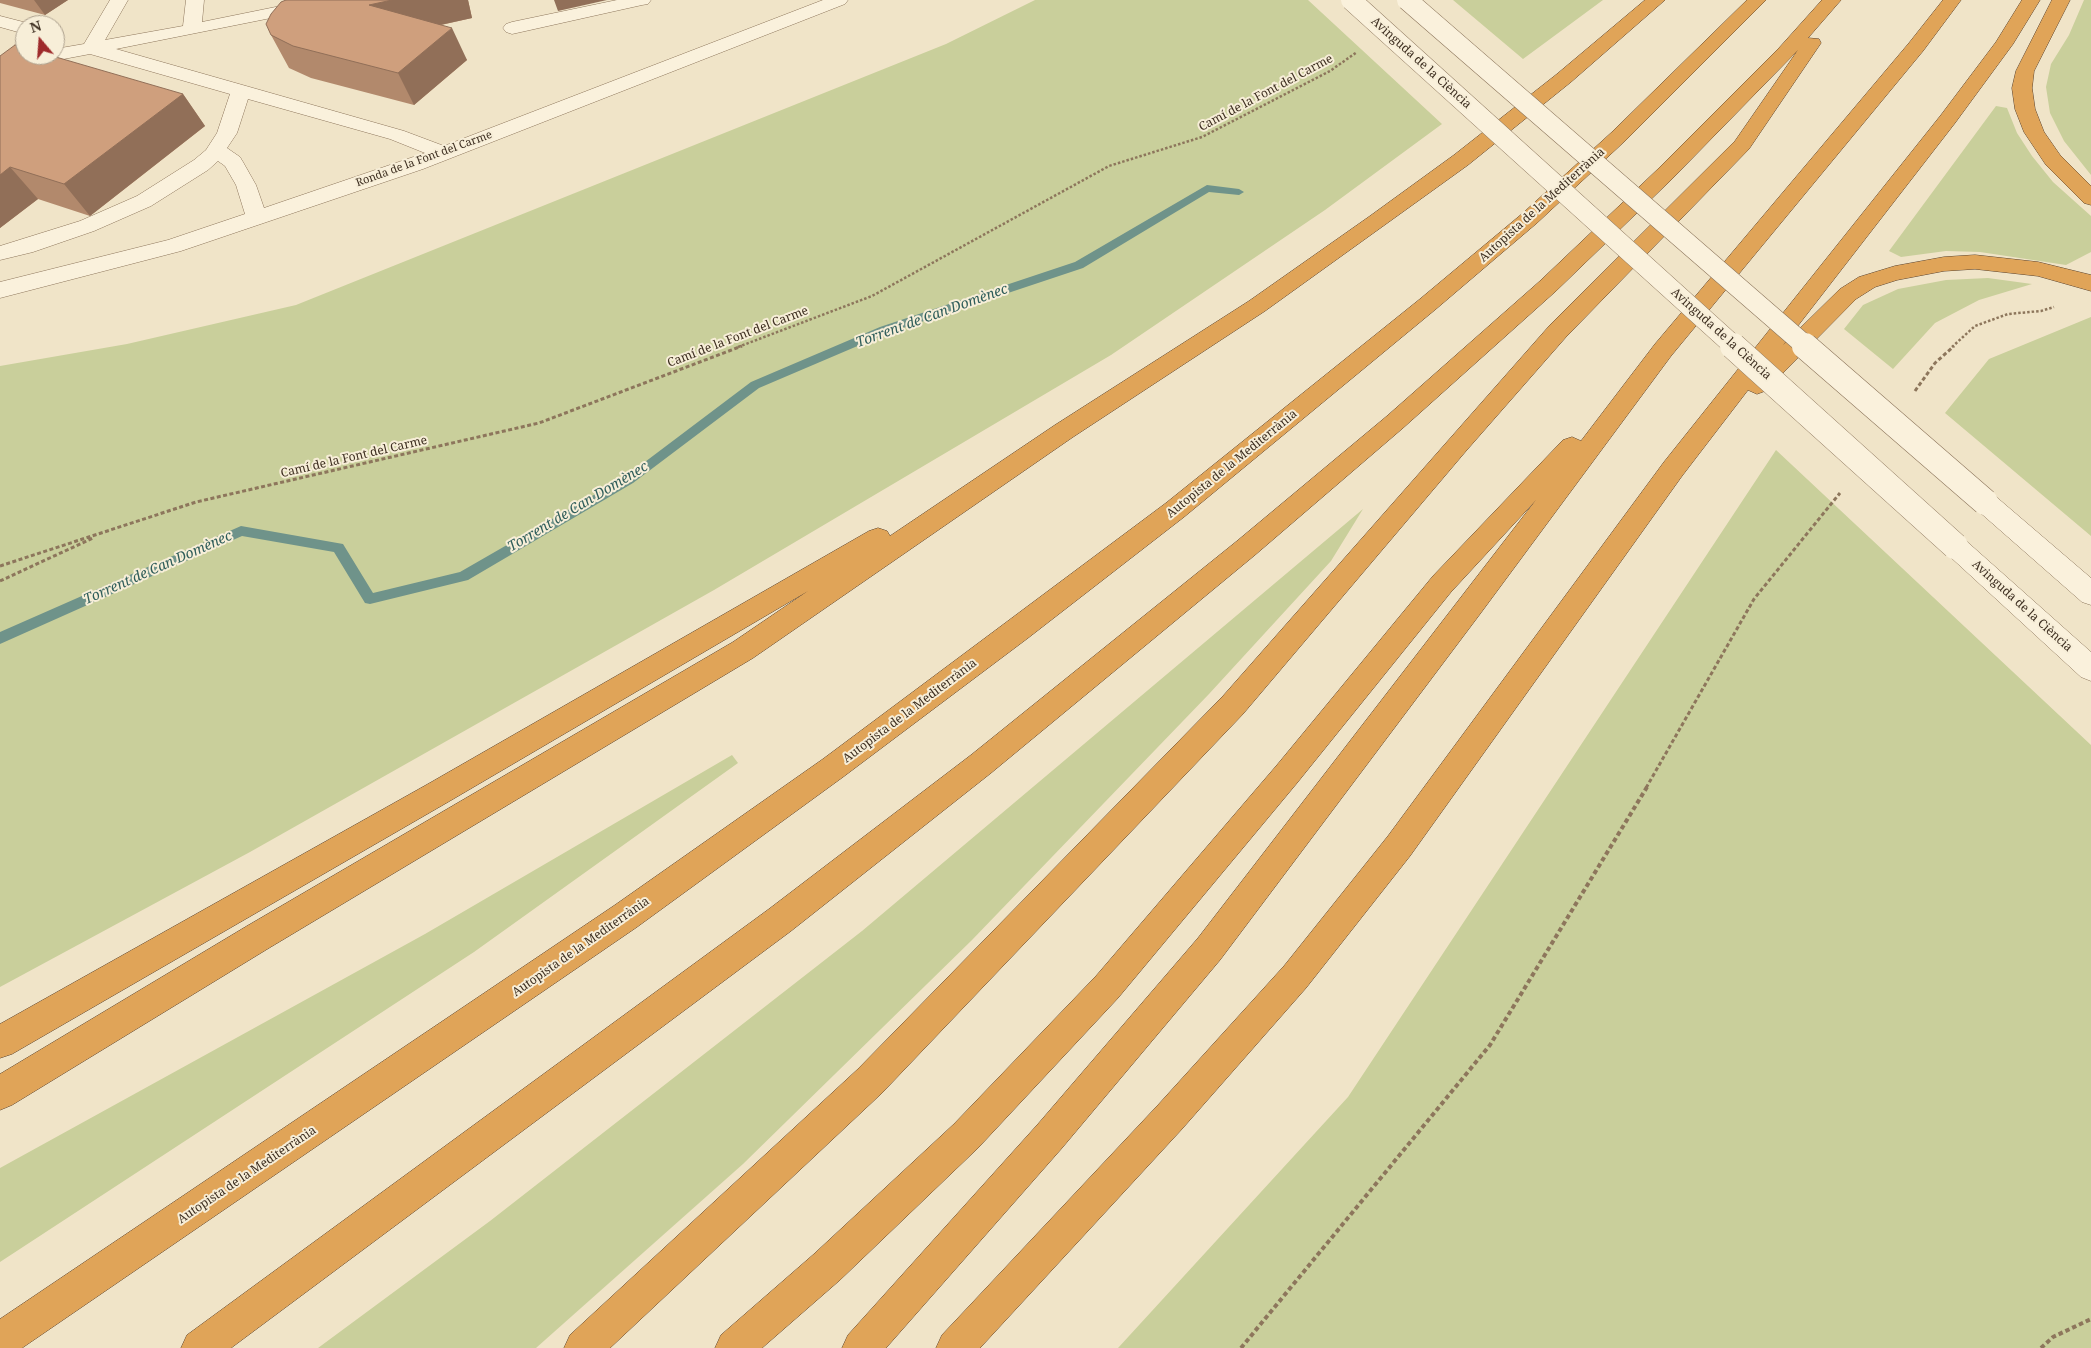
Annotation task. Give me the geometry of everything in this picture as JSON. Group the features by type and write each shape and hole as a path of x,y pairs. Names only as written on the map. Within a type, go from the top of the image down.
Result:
{"highway":[{"path":"0,1093 258,936 743,650 1064,431 1257,306 1385,216 1461,160 1557,84 1656,0"},
{"name":"Autopista de la Mediterrània","path":"0,1341 626,916 825,774 1026,624 1183,504 1421,310 1530,218 1619,136 1757,0"},
{"path":"200,1348 780,920 981,764 1246,548 1395,422 1548,286 1665,174 1786,52 1832,0"},
{"path":"582,1348 870,1081 1233,705 1457,444 1558,331 1742,145 1842,0"},
{"path":"861,1348 1050,1136 1209,949 1466,614 1663,350 1875,97 1952,0"},
{"path":"955,1348 1170,1117 1295,977 1399,846 1673,469 1948,119 2004,44 2031,0"},
{"path":"2061,0 2025,71 2022,88 2025,110 2034,132 2053,160 2091,198"},
{"path":"1673,469 1848,294 1867,282 1918,267 1975,262 2038,269 2091,283"},
{"path":"734,1348 828,1267 966,1136 1107,987 1288,774 1442,584 1663,350"},
{"path":"0,1042 438,793 1064,431"}],"street":[{"path":"91,48 119,0"},
{"path":"192,30 195,0"},
{"path":"0,65 192,30 336,0"},
{"path":"512,28 642,0"},
{"name":"Ronda de la Font del Carme","path":"0,290 173,246 257,218 444,153 838,0"},
{"name":"Avinguda de la Ciència","path":"1351,0 2091,669"},
{"path":"1407,0 2091,594"},
{"path":"0,21 15,25"},
{"path":"65,40 397,135 444,153"},
{"path":"0,253 25,247 87,226 144,202 201,165 216,150 227,133 240,90"},
{"path":"216,150 234,162 246,185 257,218"}],"path":[{"name":"Camí de la Font del Carme","path":"0,566 196,502 539,423 872,296 1109,166 1202,137 1330,71 1361,49"},
{"path":"1912,395 1936,363 1975,326 2008,314 2041,311 2057,306"},
{"path":"1241,1348 1490,1045 1623,829 1754,599 1841,492"},
{"path":"0,581 107,531"},
{"path":"2041,1348 2053,1337 2091,1319"}],"green space":[{"path":"1035,0 1308,0 1442,124 1325,210 1111,355 714,590 250,852 0,987 0,366 127,344 296,305 946,44"},
{"path":"1453,0 1603,0 1523,59"},
{"path":"2084,0 2091,0 2091,175 2064,141 2050,113 2046,87 2051,64 2069,35"},
{"path":"1996,106 2007,108 2017,133 2032,156 2053,182 2091,216 2091,252 2066,265 1980,252 1946,251 1901,257 1889,251"},
{"path":"1988,278 2032,284 1979,300 1935,323 1893,369 1844,329 1863,305 1898,289 1946,280"},
{"path":"2091,317 2091,536 1945,413 1989,359"},
{"path":"1776,450 2091,745 2091,1348 1118,1348 1348,1097"},
{"path":"1363,509 1331,561 1209,694 972,940 743,1164 536,1348 318,1348 490,1221 862,931"},
{"path":"732,755 738,763 474,952 0,1262 0,1168 425,934"}],"building":[{"path":"286,0 392,0 369,5 452,28 398,73 293,46 271,35 266,24 271,14 281,2"},
{"path":"15,45 15,65 65,65 65,60 183,94 64,184 10,167 0,175 0,56"}],"waterway":[{"name":"Torrent de Can Domènec","path":"0,638 241,531 338,548 370,599 463,576 629,480 755,385 884,330 1079,265 1207,188 1239,192"}]}
